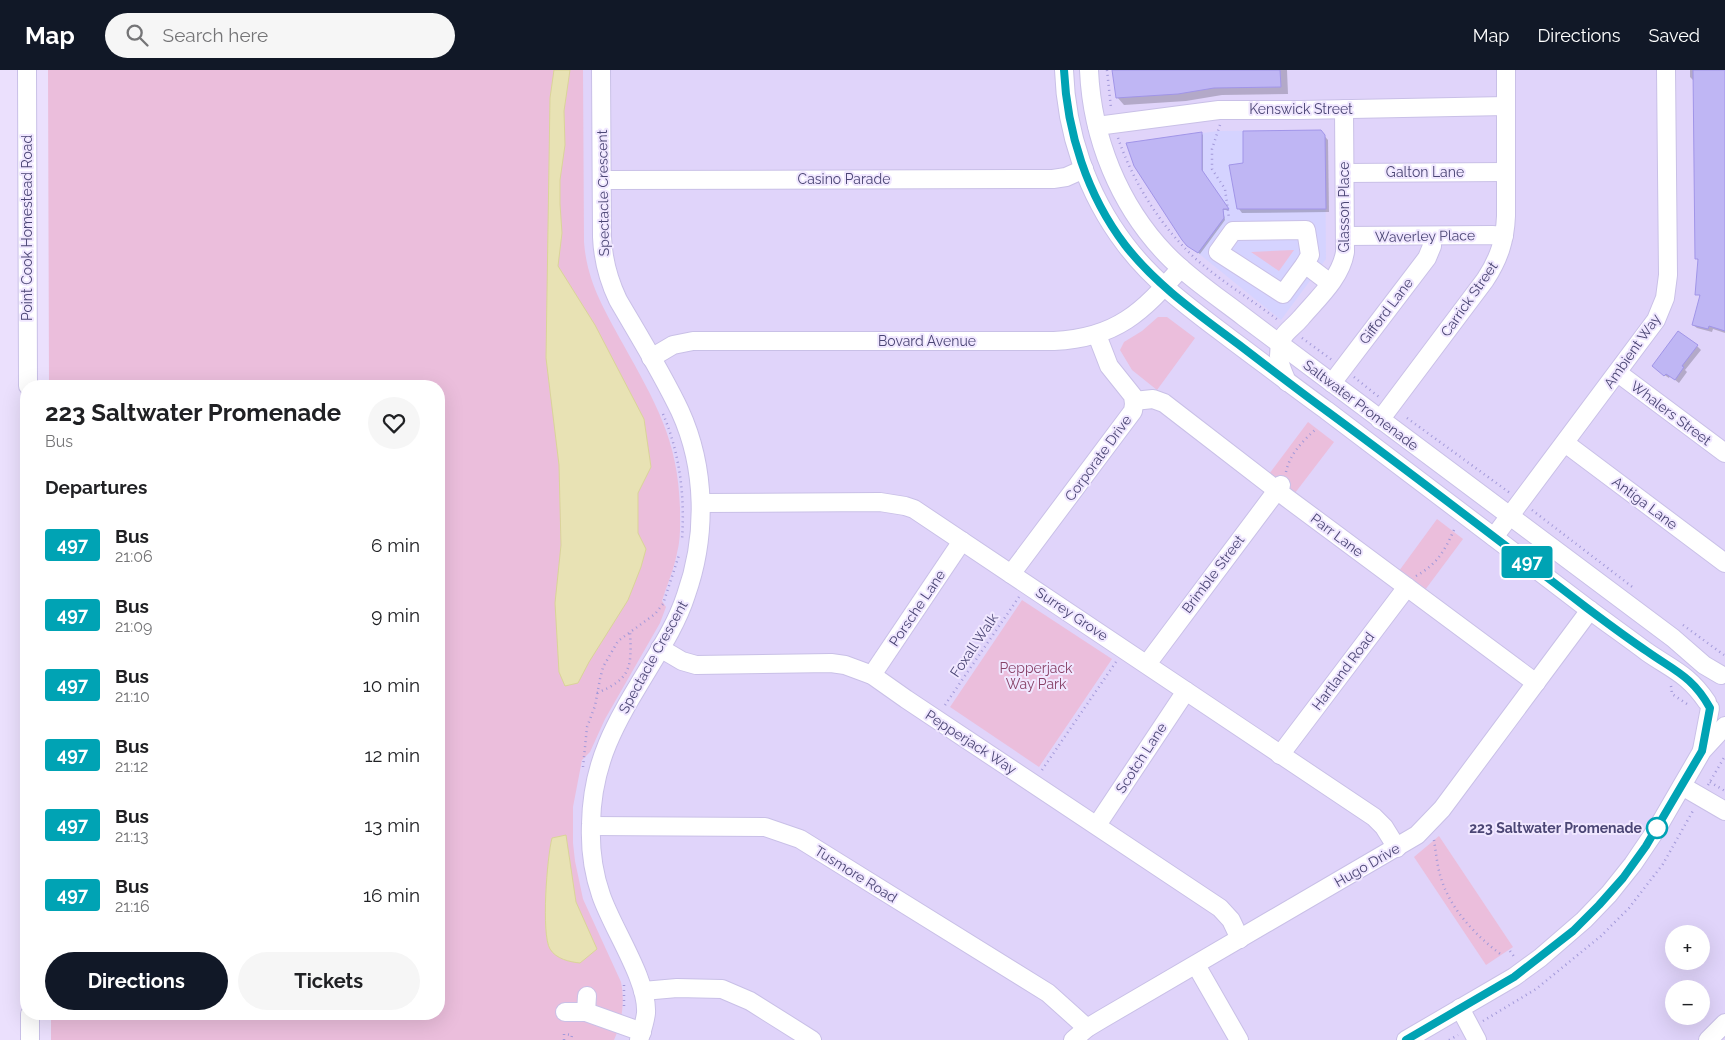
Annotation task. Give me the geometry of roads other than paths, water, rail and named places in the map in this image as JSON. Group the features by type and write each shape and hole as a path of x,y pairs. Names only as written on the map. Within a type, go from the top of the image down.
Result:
{"street":[{"name":"Point Cook Homestead Road","path":"27,70 28,380"},
{"name":"Spectacle Crescent","path":"601,70 602,237 607,273 618,300 672,396 686,427 695,459 701,503 700,537 690,581 680,612 606,743 593,791 592,851 597,881 601,896 643,991 646,1013 640,1036"},
{"name":"Saltwater Promenade","path":"1064,70 1070,123 1084,169 1099,204 1116,231 1141,263 1164,287 1590,610 1650,654 1683,674 1699,690 1703,707"},
{"name":"Saltwater Promenade","path":"1089,70 1090,91 1105,125 1112,170 1125,198 1156,243 1181,268 1332,383 1386,413 1516,509 1704,665 1724,674"},
{"name":"Carrick Street","path":"1386,413 1497,261 1504,236 1506,216 1506,70"},
{"name":"Ambient Way","path":"1494,537 1618,373 1656,320 1661,309 1667,287 1668,255 1666,70"},
{"name":"Kenswick Street","path":"1105,125 1219,110 1506,106"},
{"name":"Glasson Place","path":"1285,347 1284,335 1295,327 1339,272 1344,262 1344,109"},
{"name":"Casino Parade","path":"602,180 1054,179 1066,177 1084,169"},
{"name":"Galton Lane","path":"1345,173 1506,172"},
{"path":"1306,230 1310,255 1305,264 1283,294 1218,252 1233,231 1306,230"},
{"name":"Waverley Place","path":"1345,236 1504,236"},
{"name":"Gifford Lane","path":"1332,383 1427,258 1432,246 1431,236"},
{"path":"1305,264 1330,283"},
{"name":"Bovard Avenue","path":"651,358 673,345 693,341 1054,341 1080,339 1097,335 1131,318 1181,268"},
{"name":"Corporate Drive","path":"1012,574 1133,410 1134,401 1131,393 1109,366 1097,335"},
{"path":"1285,347 1280,362 1287,382"},
{"name":"Whalers Street","path":"1618,373 1725,453"},
{"name":"Parr Lane","path":"1134,401 1153,399 1164,403 1281,482 1536,683"},
{"name":"Antiga Lane","path":"1564,443 1725,563"},
{"name":"Brimble Street","path":"1146,664 1281,482"},
{"name":"Surrey Grove","path":"701,503 893,504 904,506 922,514 1374,817 1384,827 1397,848"},
{"name":"Porsche Lane","path":"872,674 962,541"},
{"name":"Hartland Road","path":"1280,755 1410,582"},
{"name":"Hugo Drive","path":"1073,1040 1086,1028 1417,835 1431,822 1590,610"},
{"name":"Pepperjack Way","path":"660,648 682,661 696,665 831,663 845,664 872,674 906,699 1220,908 1231,920 1240,939"},
{"path":"1702,751 1703,707 1707,689 1710,683 1724,674"},
{"name":"Scotch Lane","path":"1097,825 1186,691"},
{"path":"1703,707 1725,717"},
{"path":"1406,1040 1514,977 1573,931 1623,878 1646,846 1702,751 1725,726"},
{"path":"1682,786 1725,810"},
{"name":"Tusmore Road","path":"591,826 765,827 800,839 1048,993 1086,1028"},
{"path":"1196,965 1239,1040"},
{"path":"643,991 657,988 714,988 730,991 750,1001 812,1040"},
{"path":"565,1012 587,1004 640,1036"},
{"path":"1460,1008 1478,1040"},
{"path":"30,1020 30,1040"},
{"path":"1708,1040 1725,1023"}],"place":[{"name":"223 Saltwater Promenade","path":"1657,828"}],"park label":[{"name":"Pepperjack Way Park","path":"1036,676"}]}
